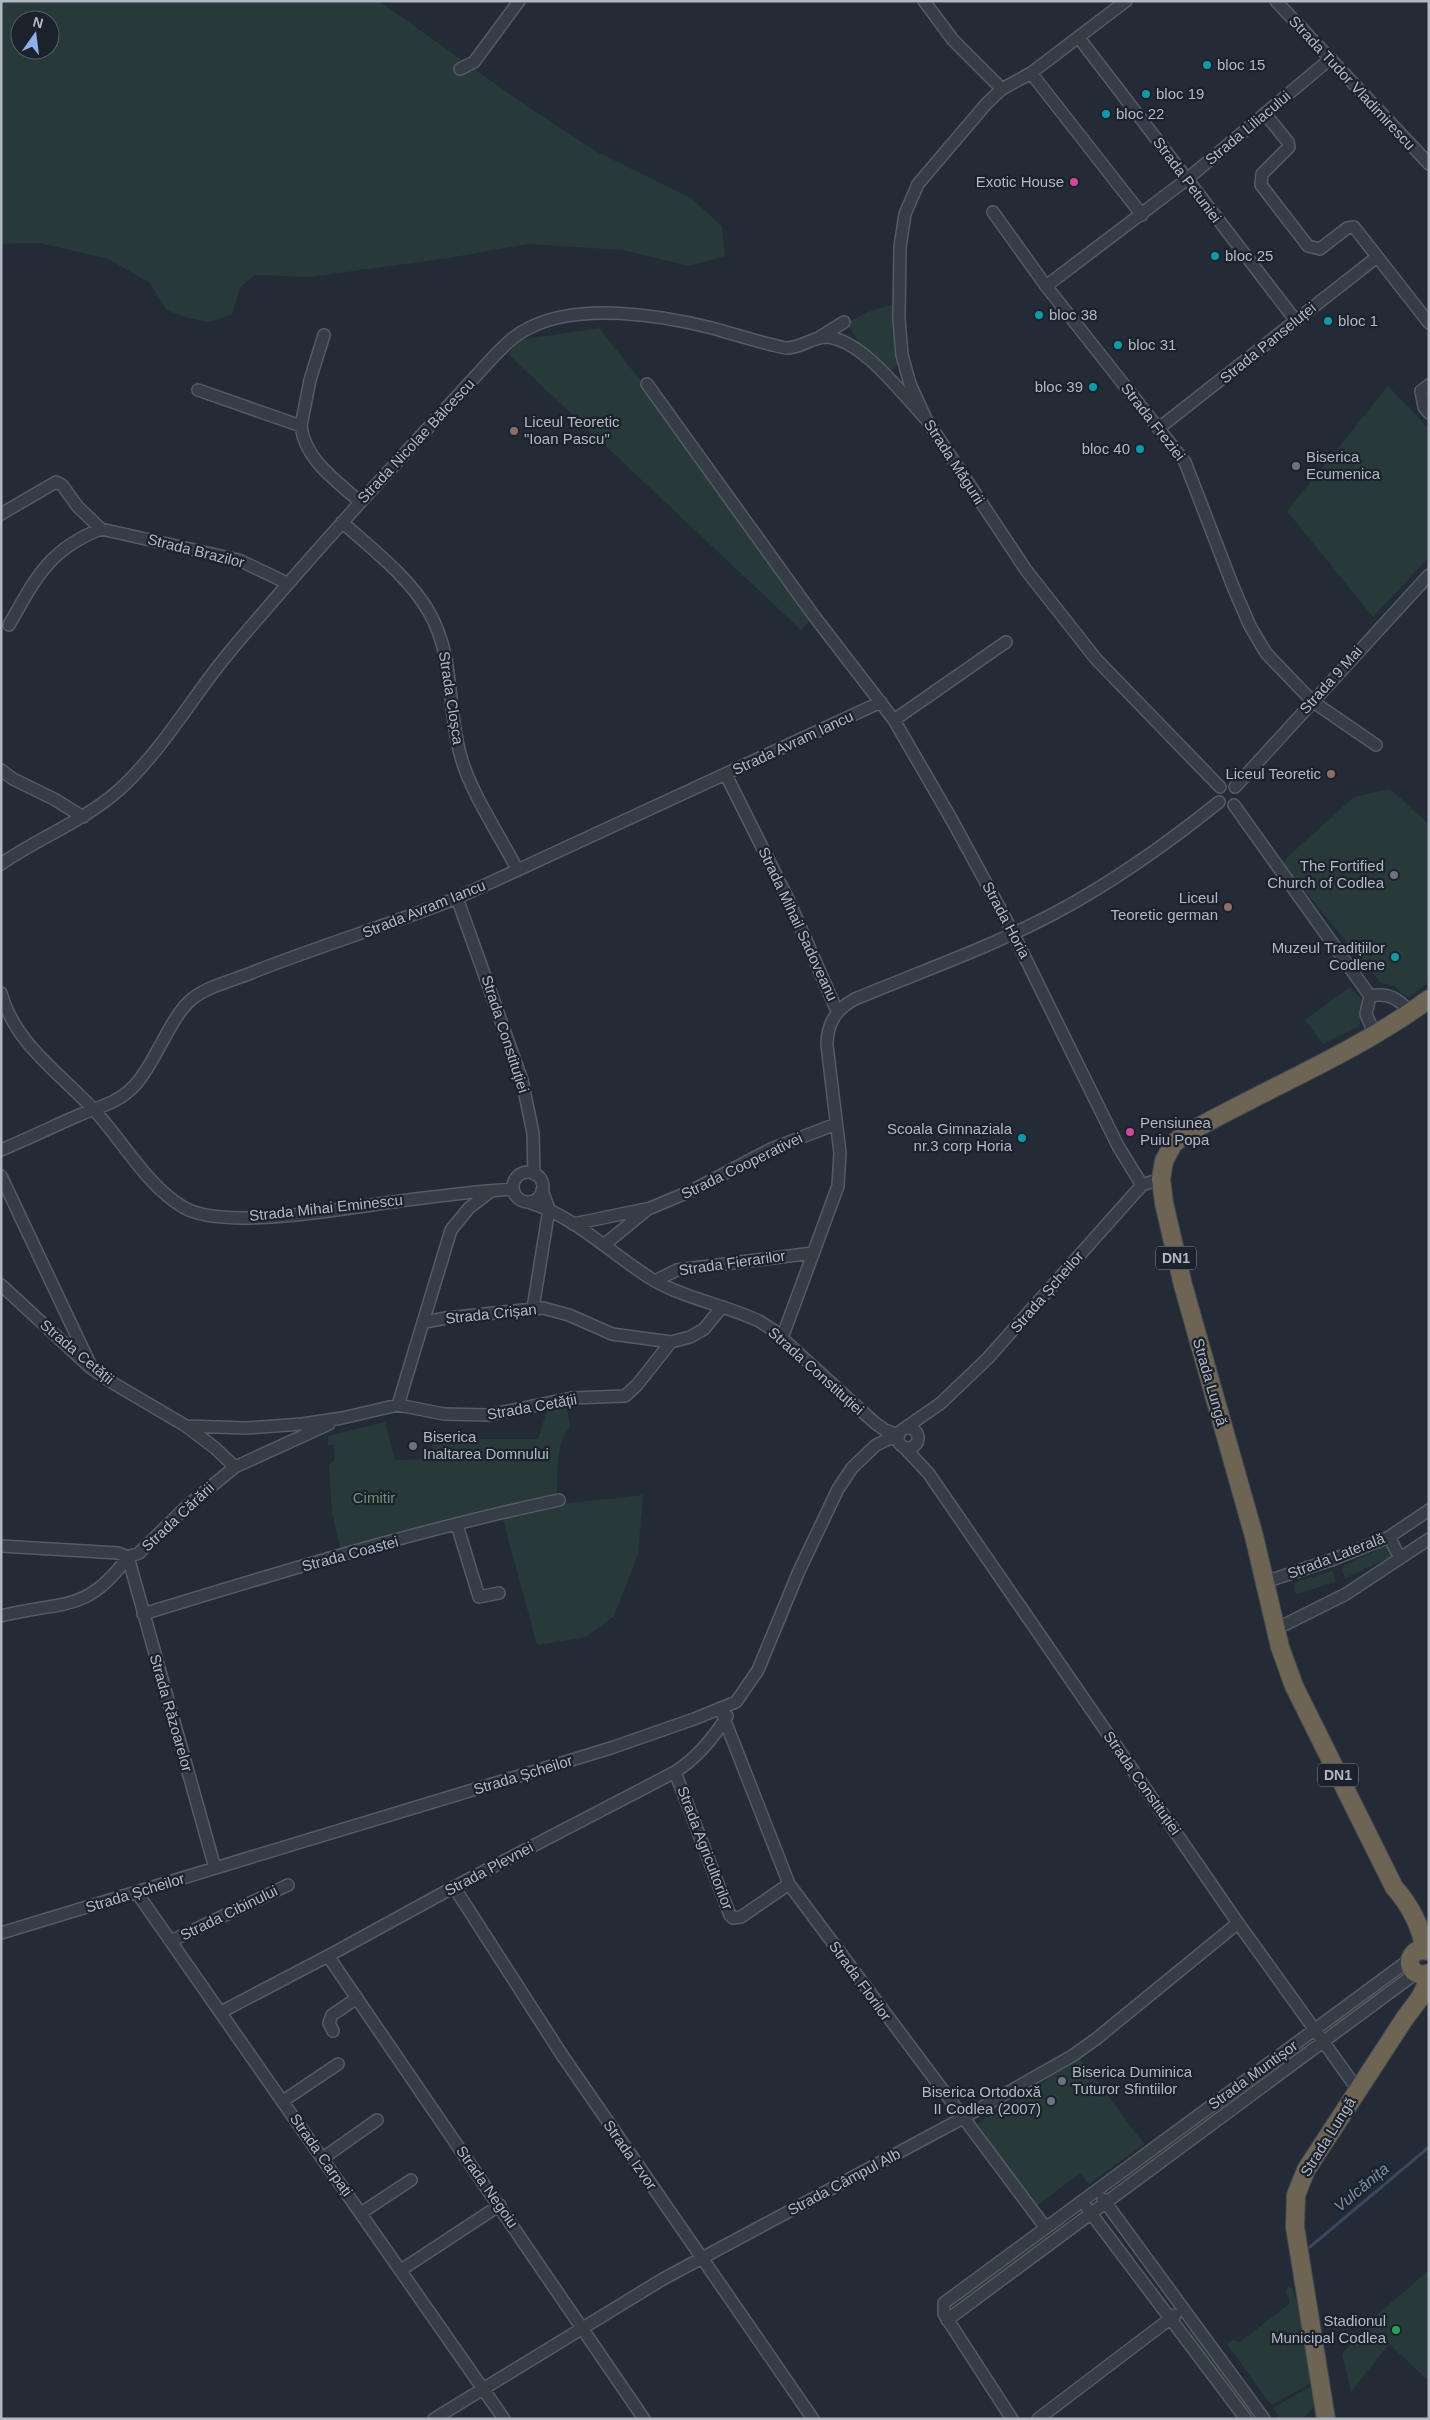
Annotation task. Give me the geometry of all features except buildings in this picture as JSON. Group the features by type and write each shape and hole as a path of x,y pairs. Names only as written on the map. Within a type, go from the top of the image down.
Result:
{"highway":[{"name":"Strada Lungă","path":"1326,2419 1297,2241 1296,2202 1300,2182 1306,2170 1420,1998 1421,1964 1418,1926 1401,1895 1394,1887 1294,1686 1276,1629 1265,1582 1181,1277 1167,1220 1161,1180 1168,1152 1173,1144 1184,1135 1374,1033 1411,1012 1429,999"}],"street":[{"path":"460,69 474,62 519,1"},
{"path":"924,1 953,40 1002,89"},
{"name":"Strada Măgurii","path":"1126,1 1031,73 1002,89 987,103 925,174 913,193 905,214 900,248 900,338 906,372 926,419 992,521 1053,607 1096,659 1220,787"},
{"name":"Strada Tudor Vladimirescu","path":"1276,1 1429,164"},
{"name":"Strada Petuniei","path":"1079,38 1296,321"},
{"name":"Strada Liliacului","path":"1046,286 1186,180 1266,115 1330,59"},
{"path":"1031,73 1142,215"},
{"path":"1266,115 1288,142 1288,147 1262,174 1260,185 1266,193 1308,246 1313,249 1320,249 1351,226 1354,227 1429,323"},
{"name":"Strada Freziei","path":"993,212 1046,286 1159,428 1187,468 1234,589 1258,640 1281,669 1312,701 1376,745"},
{"name":"Strada Panseluței","path":"1159,428 1377,257"},
{"name":"Strada Nicolae Bălcescu","path":"1,864 83,817 117,791 149,759 201,686 287,583 504,346 519,334 543,322 597,314 648,316 711,328 786,348 803,346 844,322"},
{"path":"324,335 310,380 301,426 306,447 314,459 360,502"},
{"path":"820,337 842,341 861,351 926,419"},
{"name":"Strada Horia","path":"647,384 814,616 894,720 1014,933 1118,1146 1142,1185"},
{"path":"1429,385 1421,391 1424,407 1429,413"},
{"path":"198,390 301,426"},
{"path":"1,514 56,482 62,485 78,507 100,529 84,535 44,566 9,624"},
{"name":"Strada Cloșca","path":"342,522 415,592 429,612 444,649 450,674 456,738 466,772 517,869"},
{"name":"Strada Brazilor","path":"100,529 239,560 287,583"},
{"name":"Strada 9 Mai","path":"1235,787 1429,575"},
{"path":"894,720 1006,642"},
{"name":"Strada Avram Iancu","path":"1,1150 109,1105 135,1085 148,1069 186,1005 203,992 275,964 398,922 457,898 881,702"},
{"path":"1,770 13,779 54,799 83,817"},
{"name":"Strada Mihail Sadoveanu","path":"726,775 789,900 837,1011 829,1028 827,1045 840,1162 838,1186 782,1338"},
{"path":"1229,784 1235,787 1239,796 1234,804 1228,807 1219,802 1217,793 1220,787 1229,784"},
{"path":"837,1011 855,999 1014,933 1056,912 1116,877 1167,842 1219,802"},
{"path":"1234,804 1370,996 1366,1014 1374,1033"},
{"name":"Strada Constituției","path":"457,898 522,1080 533,1134 534,1174"},
{"name":"Strada Mihai Eminescu","path":"1,993 16,1027 26,1042 94,1110 152,1180 172,1199 194,1213 206,1216 255,1217 291,1215 461,1193 513,1189"},
{"path":"1370,996 1389,994 1398,999 1411,1012"},
{"name":"Strada Cooperativei","path":"573,1224 648,1209 691,1191 771,1149 836,1124"},
{"path":"533,1308 549,1209 542,1190 541,1181 534,1174 526,1173 518,1176 513,1189 517,1197 528,1202 536,1200 542,1190"},
{"path":"1,1176 91,1368"},
{"path":"1142,1185 1161,1180"},
{"name":"Strada Șcheilor","path":"1,1933 612,1748 736,1702 758,1670 799,1571 838,1489 852,1468 876,1445 889,1439 902,1437 934,1409 1009,1336 1142,1185"},
{"path":"398,1405 425,1322 451,1230 469,1208 492,1191"},
{"name":"Strada Constituției","path":"528,1202 549,1209 605,1244 655,1281 759,1321 782,1338 875,1423 884,1430 902,1437 1238,1923 1358,2090"},
{"name":"Strada Cooperativei","path":"605,1244 648,1209"},
{"name":"Strada Fierarilor","path":"655,1281 677,1270 813,1253"},
{"name":"Strada Cetății","path":"1,1285 91,1368 186,1426 215,1448 234,1467"},
{"path":"671,1342 704,1329 722,1307"},
{"name":"Strada Crișan","path":"425,1322 533,1308 569,1314 612,1334 671,1342"},
{"name":"Strada Cetății","path":"186,1426 261,1427 342,1418 398,1405 444,1414 488,1415 564,1399 625,1396 671,1342"},
{"name":"Strada Șcheilor","path":"918,1440 934,1409"},
{"name":"Strada Cărării","path":"1,1546 118,1553 128,1558 139,1554 186,1507 234,1467 342,1418"},
{"path":"914,1430 918,1440 910,1448 902,1437 914,1430"},
{"name":"Strada Constituției","path":"918,1440 929,1474"},
{"name":"Strada Coastei","path":"143,1614 255,1580 457,1525 558,1500"},
{"name":"Strada Laterală","path":"1265,1582 1389,1537 1429,1510"},
{"path":"457,1525 479,1597 500,1593"},
{"path":"1389,1537 1400,1558"},
{"name":"Strada Laterală","path":"1276,1629 1339,1598 1429,1539"},
{"path":"1,1616 66,1604 89,1596 105,1585 128,1558"},
{"name":"Strada Răzoarelor","path":"128,1558 215,1868"},
{"name":"Strada Plevnei","path":"221,2012 454,1887 675,1772 708,1745 736,1702"},
{"name":"Strada Florilor","path":"720,1708 789,1884 1045,2227"},
{"name":"Strada Agricultorilor","path":"675,1772 730,1915 733,1918 741,1916 789,1884"},
{"name":"Strada Cibinului","path":"171,1941 288,1886"},
{"name":"Strada Izvor","path":"454,1887 562,2055 813,2419"},
{"name":"Strada Carpați","path":"136,1893 504,2419"},
{"name":"Strada Câmpul Alb","path":"434,2419 482,2388 702,2258 963,2118 1072,2056 1096,2039 1238,1923"},
{"name":"Strada Negoiu","path":"328,1956 584,2327 644,2419"},
{"name":"Strada Muntișor","path":"1421,1964 1324,2043 947,2320 943,2309 948,2300 1045,2227 1314,2030 1421,1964"},
{"path":"333,2031 329,2023 332,2014 357,1998"},
{"path":"283,2101 338,2064"},
{"path":"323,2158 377,2120"},
{"path":"361,2213 411,2180"},
{"path":"1096,2190 1184,2307 1264,2419"},
{"path":"1081,2201 1246,2419"},
{"path":"401,2270 500,2205"},
{"path":"1038,2419 1184,2307"},
{"path":"947,2320 1012,2419"}],"green space":[{"path":"1,1 379,1 528,107 599,153 691,198 722,226 725,256 689,266 623,250 527,244 449,258 310,277 254,275 240,288 232,314 207,322 184,317 167,310 149,282 108,259 40,243 1,244"},
{"path":"894,304 898,363 895,368 889,371 859,343 847,323 868,312"},
{"path":"599,328 655,399 814,616 801,630 508,354 520,340"},
{"path":"1388,386 1429,429 1429,557 1373,617 1287,511"},
{"path":"1390,789 1429,824 1429,972 1426,984 1409,998 1394,986 1381,983 1281,863 1354,797"},
{"path":"1350,987 1362,1000 1360,1026 1323,1044 1305,1020"},
{"name":"Cimitir","path":"567,1408 570,1427 565,1434 560,1450 557,1496 341,1551 332,1512 329,1465 335,1460 334,1445 328,1445 328,1436 385,1422 395,1460 433,1459 432,1439 538,1439 547,1411"},
{"path":"643,1495 638,1554 614,1616 586,1637 537,1645 502,1516 560,1504"},
{"path":"1388,1546 1392,1553 1390,1557 1345,1578 1342,1571 1343,1566"},
{"path":"1332,1571 1336,1581 1298,1594 1295,1593 1294,1585 1296,1582"},
{"path":"1379,1990 1383,1992 1329,2032 1328,2028"},
{"path":"1302,2045 1307,2048 1124,2181 1122,2178"},
{"path":"1078,2056 1144,2144 1089,2184 1080,2173 1037,2206 977,2124 1047,2080 1045,2076"},
{"path":"1064,2221 1065,2227 962,2303 959,2302 958,2297"},
{"name":"Stadionul Municipal Codlea","path":"1429,2270 1429,2381 1389,2344 1351,2392 1342,2354 1377,2315"},
{"path":"1288,2287 1292,2288 1296,2299 1312,2379 1310,2384 1271,2405 1227,2344 1231,2340 1240,2342 1289,2304 1290,2300 1285,2292"},
{"path":"1191,2328 1254,2414 1250,2416 1187,2332"},
{"path":"1313,2385 1315,2406 1303,2419 1280,2419 1273,2408"}],"waterway":[{"name":"Vulcănița","path":"1310,2247 1429,2147"}],"place":[{"name":"bloc 15","path":"1207,65"},
{"name":"bloc 19","path":"1146,94"},
{"name":"bloc 22","path":"1106,114"},
{"name":"Exotic House","path":"1074,182"},
{"name":"bloc 25","path":"1215,256"},
{"name":"bloc 38","path":"1039,315"},
{"name":"bloc 1","path":"1328,321"},
{"name":"bloc 31","path":"1118,345"},
{"name":"bloc 39","path":"1093,387"},
{"name":"Liceul Teoretic \"Ioan Pascu\"","path":"514,431"},
{"name":"bloc 40","path":"1140,449"},
{"name":"Biserica Ecumenica","path":"1296,466"},
{"name":"Liceul Teoretic","path":"1331,774"},
{"name":"The Fortified Church of Codlea","path":"1394,875"},
{"name":"Liceul Teoretic german","path":"1228,907"},
{"name":"Muzeul Tradițiilor Codlene","path":"1395,957"},
{"name":"Pensiunea Puiu Popa","path":"1130,1132"},
{"name":"Scoala Gimnaziala nr.3 corp Horia","path":"1022,1138"},
{"name":"Biserica Inaltarea Domnului","path":"413,1446"},
{"name":"Biserica Duminica Tuturor Sfintiilor","path":"1062,2081"},
{"name":"Biserica Ortodoxă II Codlea (2007)","path":"1051,2101"},
{"name":"Stadionul Municipal Codlea","path":"1396,2330"}]}
